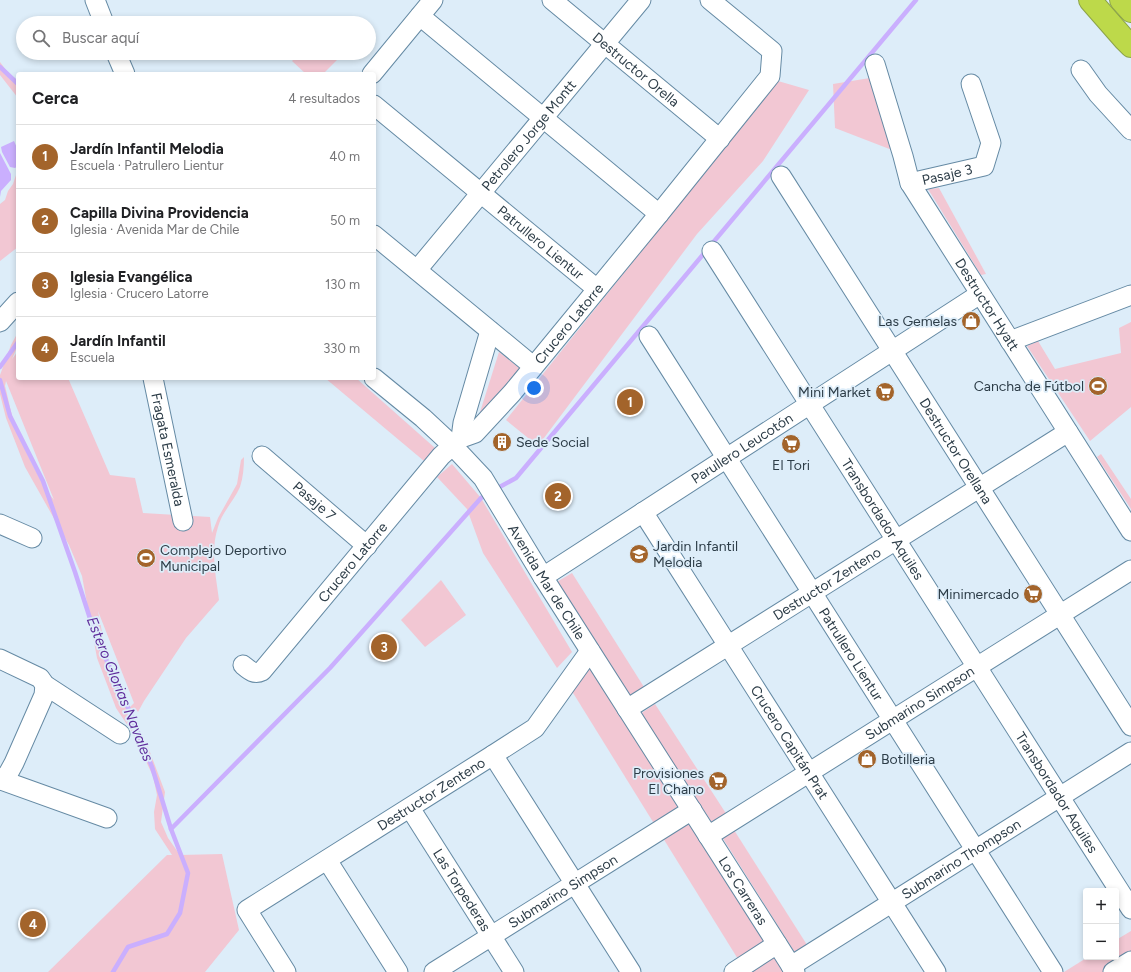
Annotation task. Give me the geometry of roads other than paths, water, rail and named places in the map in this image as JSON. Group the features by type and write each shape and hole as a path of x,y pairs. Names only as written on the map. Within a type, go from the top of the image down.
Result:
{"highway":[{"path":"1090,0 1128,43"},
{"path":"1121,0 1131,11"}],"street":[{"path":"95,0 101,16"},
{"path":"374,72 433,0"},
{"name":"Destructor Orella","path":"552,0 720,138"},
{"name":"Petrolero Jorge Montt","path":"417,270 641,0"},
{"name":"Crucero Latorre","path":"243,665 254,673 262,671 441,456 456,441 475,433 533,366 659,214 770,76 772,51 710,0"},
{"path":"420,16 659,214"},
{"path":"119,60 124,72"},
{"name":"Destructor Hyatt","path":"875,64 910,183 1131,531"},
{"path":"1081,70 1098,94 1131,130"},
{"name":"Pasaje 3","path":"910,183 984,166 991,143 971,84"},
{"name":"Patrullero Lientur","path":"376,107 597,289"},
{"name":"Destructor Orellana","path":"781,176 1131,726"},
{"path":"376,237 533,366"},
{"name":"Transbordador Aquiles","path":"712,251 1131,909"},
{"name":"Parullero Leucotón","path":"543,576 980,294"},
{"path":"1010,341 1131,295"},
{"path":"0,322 16,304"},
{"path":"456,441 490,330"},
{"name":"Patrullero Lientur","path":"649,336 1053,972"},
{"name":"Fragata Esmeralda","path":"153,380 183,521"},
{"name":"Avenida Mar de Chile","path":"376,380 423,418 456,441 483,478 627,710 692,810"},
{"name":"Destructor Zenteno","path":"627,710 1068,432"},
{"name":"Pasaje 7","path":"262,456 367,546"},
{"name":"Crucero Capitán Prat","path":"643,512 936,972"},
{"path":"0,524 32,538"},
{"name":"Submarino Simpson","path":"708,836 1131,570"},
{"name":"Destructor Zenteno","path":"286,972 247,910 534,728 590,651"},
{"path":"0,659 40,678 45,685 120,734"},
{"path":"0,780 8,774 14,763 44,695 45,685"},
{"name":"Submarino Thompson","path":"793,969 892,902 1131,752"},
{"path":"493,755 631,972"},
{"path":"0,780 107,818"},
{"name":"Las Torpederas","path":"410,808 514,972"},
{"name":"Submarino Simpson","path":"434,972 692,810"},
{"name":"Los Carreras","path":"692,810 793,969"},
{"path":"327,860 398,972"},
{"path":"734,972 777,944"},
{"path":"1113,972 1131,961"}],"waterway":[{"path":"496,489 516,478 916,0"},
{"name":"Estero Glorias Navales","path":"0,67 16,82"},
{"name":"Estero Glorias Navales","path":"0,367 16,345"},
{"name":"Estero Glorias Navales","path":"0,380 10,416 43,481 96,637 130,712 152,767 171,829 188,873 180,913 167,934 128,947 113,972"},
{"path":"171,829 330,668 481,498 488,494"}],"place":[{"name":"Las Gemelas","path":"971,321"},
{"name":"Cancha de Fútbol","path":"1098,386"},
{"name":"Mini Market","path":"885,392"},
{"name":"Jardín Infantil Melodia","path":"630,402"},
{"name":"Sede Social","path":"502,442"},
{"name":"El Tori","path":"791,444"},
{"name":"Capilla Divina Providencia","path":"558,496"},
{"name":"Jardin Infantil Melodia","path":"639,554"},
{"name":"Complejo Deportivo Municipal","path":"146,558"},
{"name":"Minimercado","path":"1033,594"},
{"name":"Iglesia Evangélica","path":"384,647"},
{"name":"Botilleria","path":"867,759"},
{"name":"Provisiones El Chano","path":"718,781"},
{"name":"Jardín Infantil","path":"33,924"}]}
